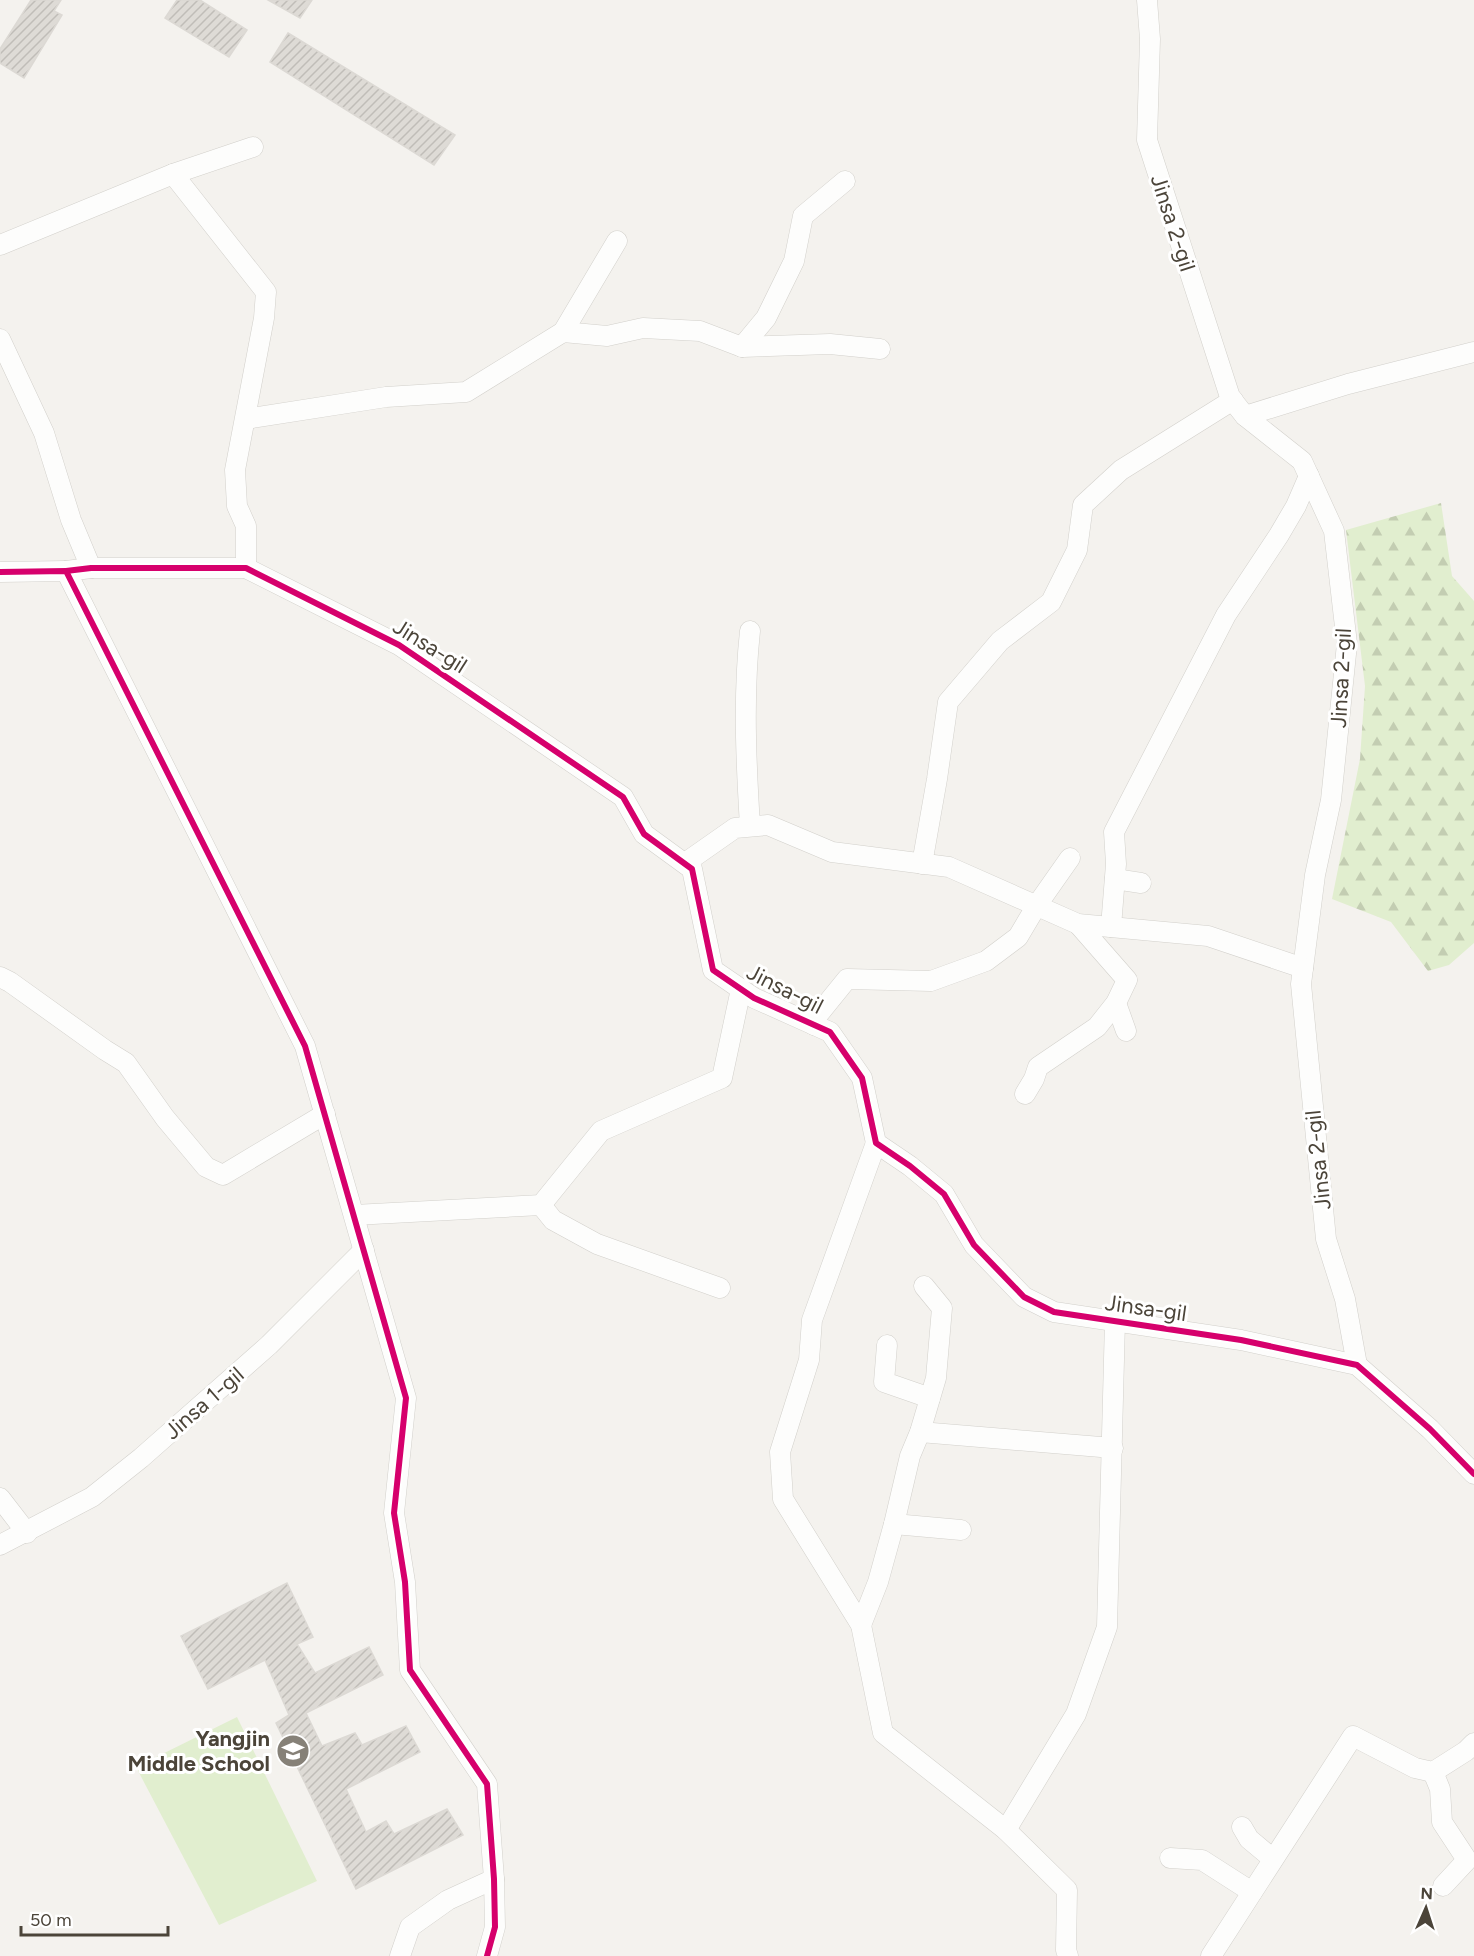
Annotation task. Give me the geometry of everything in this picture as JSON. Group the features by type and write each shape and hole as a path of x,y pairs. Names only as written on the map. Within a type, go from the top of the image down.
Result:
{"street":[{"name":"Jinsa 2-gil","path":"1147,0 1150,39 1147,140 1233,400 1245,416 1302,461 1334,531 1347,644 1331,800 1315,875 1301,984 1326,1239 1345,1299 1357,1365"},
{"path":"0,244 172,174 253,147"},
{"path":"172,174 266,292 264,318 235,470 237,506 246,526 246,568"},
{"path":"742,347 766,318 794,261 803,216 845,181"},
{"path":"246,419 386,397 466,392 563,332 616,241"},
{"path":"563,332 607,336 643,328 700,331 742,347 830,344 880,349"},
{"path":"0,339 44,433 71,520 91,568"},
{"path":"1245,416 1348,384 1474,352"},
{"path":"922,864 948,702 1000,640 1051,602 1077,550 1083,505 1121,470 1233,400"},
{"path":"1111,927 1115,879 1114,832 1226,615 1296,506 1309,476"},
{"name":"Jinsa-gil","path":"0,572 66,571 91,568 246,568 399,645 623,797 644,834 692,869 714,970 754,998 830,1032 862,1078 876,1143 910,1166 944,1194 975,1245 1024,1297 1054,1312 1241,1340 1357,1365 1430,1430 1474,1474"},
{"path":"66,571 305,1046 406,1398 394,1514 405,1582 410,1670 487,1784 495,1927 486,1956"},
{"path":"750,631 746,729 750,826"},
{"path":"685,863 735,828 768,825 832,852 949,867 1078,924 1209,936 1303,968"},
{"path":"814,1025 817,1016 847,979 931,981 986,961 1018,937 1070,858"},
{"path":"1115,879 1141,883"},
{"path":"1025,1094 1038,1067 1097,1027 1116,1003 1127,980 1078,924"},
{"path":"0,977 126,1063 165,1118 206,1167 223,1174 325,1114"},
{"path":"354,1215 541,1205 601,1131 722,1078 741,989"},
{"path":"1116,1003 1126,1031"},
{"path":"876,1143 812,1320 809,1360 780,1452 783,1499 861,1625 883,1733 1006,1830 1067,1890 1066,1950 1068,1956"},
{"path":"541,1205 553,1220 597,1244 720,1288"},
{"name":"Jinsa 1-gil","path":"0,1545 27,1533 92,1497 141,1458 269,1346 364,1250"},
{"path":"861,1625 878,1582 910,1456 920,1432 936,1378 942,1308 924,1286"},
{"path":"1006,1830 1076,1714 1107,1627 1115,1321"},
{"path":"887,1345 884,1382 930,1398"},
{"path":"920,1432 1113,1448"},
{"path":"0,1498 27,1533"},
{"path":"894,1524 961,1530"},
{"path":"1210,1956 1353,1737 1415,1768 1432,1772 1466,1751 1474,1743"},
{"path":"1432,1772 1440,1789 1442,1822 1467,1860 1443,1886"},
{"path":"1242,1827 1249,1839 1273,1859"},
{"path":"1170,1858 1202,1860 1252,1892"},
{"path":"400,1956 410,1927 448,1900 494,1879"}],"green space":[{"path":"1441,503 1452,576 1474,601 1474,943 1449,965 1428,971 1391,922 1332,899 1360,759 1365,686 1346,530"},
{"path":"237,1717 317,1881 219,1925 136,1767"}],"building":[{"path":"31,0 61,0 54,11 62,15 24,78 0,63 0,49"},
{"path":"177,0 200,0 247,30 229,57 165,18"},
{"path":"268,0 312,0 300,18"},
{"path":"288,33 455,135 434,165 270,62"},
{"path":"287,1583 313,1637 297,1644 315,1673 369,1647 383,1675 306,1713 322,1746 355,1733 362,1745 406,1726 420,1752 346,1789 366,1832 386,1821 394,1834 447,1809 463,1835 356,1889 276,1723 289,1715 265,1660 208,1689 181,1636"}],"cycle path":[{"path":"66,571 91,568 246,568 399,645 623,797 644,834 692,869 713,970 754,998 830,1032 862,1078 876,1143 910,1166 944,1194 974,1245 1024,1297 1054,1312 1241,1340 1357,1365 1430,1429 1474,1474"},
{"path":"0,572 66,571 305,1046 406,1398 394,1513 405,1582 410,1670 487,1784 495,1927 487,1956"}],"place":[{"name":"Yangjin Middle School","path":"293,1751"}]}
